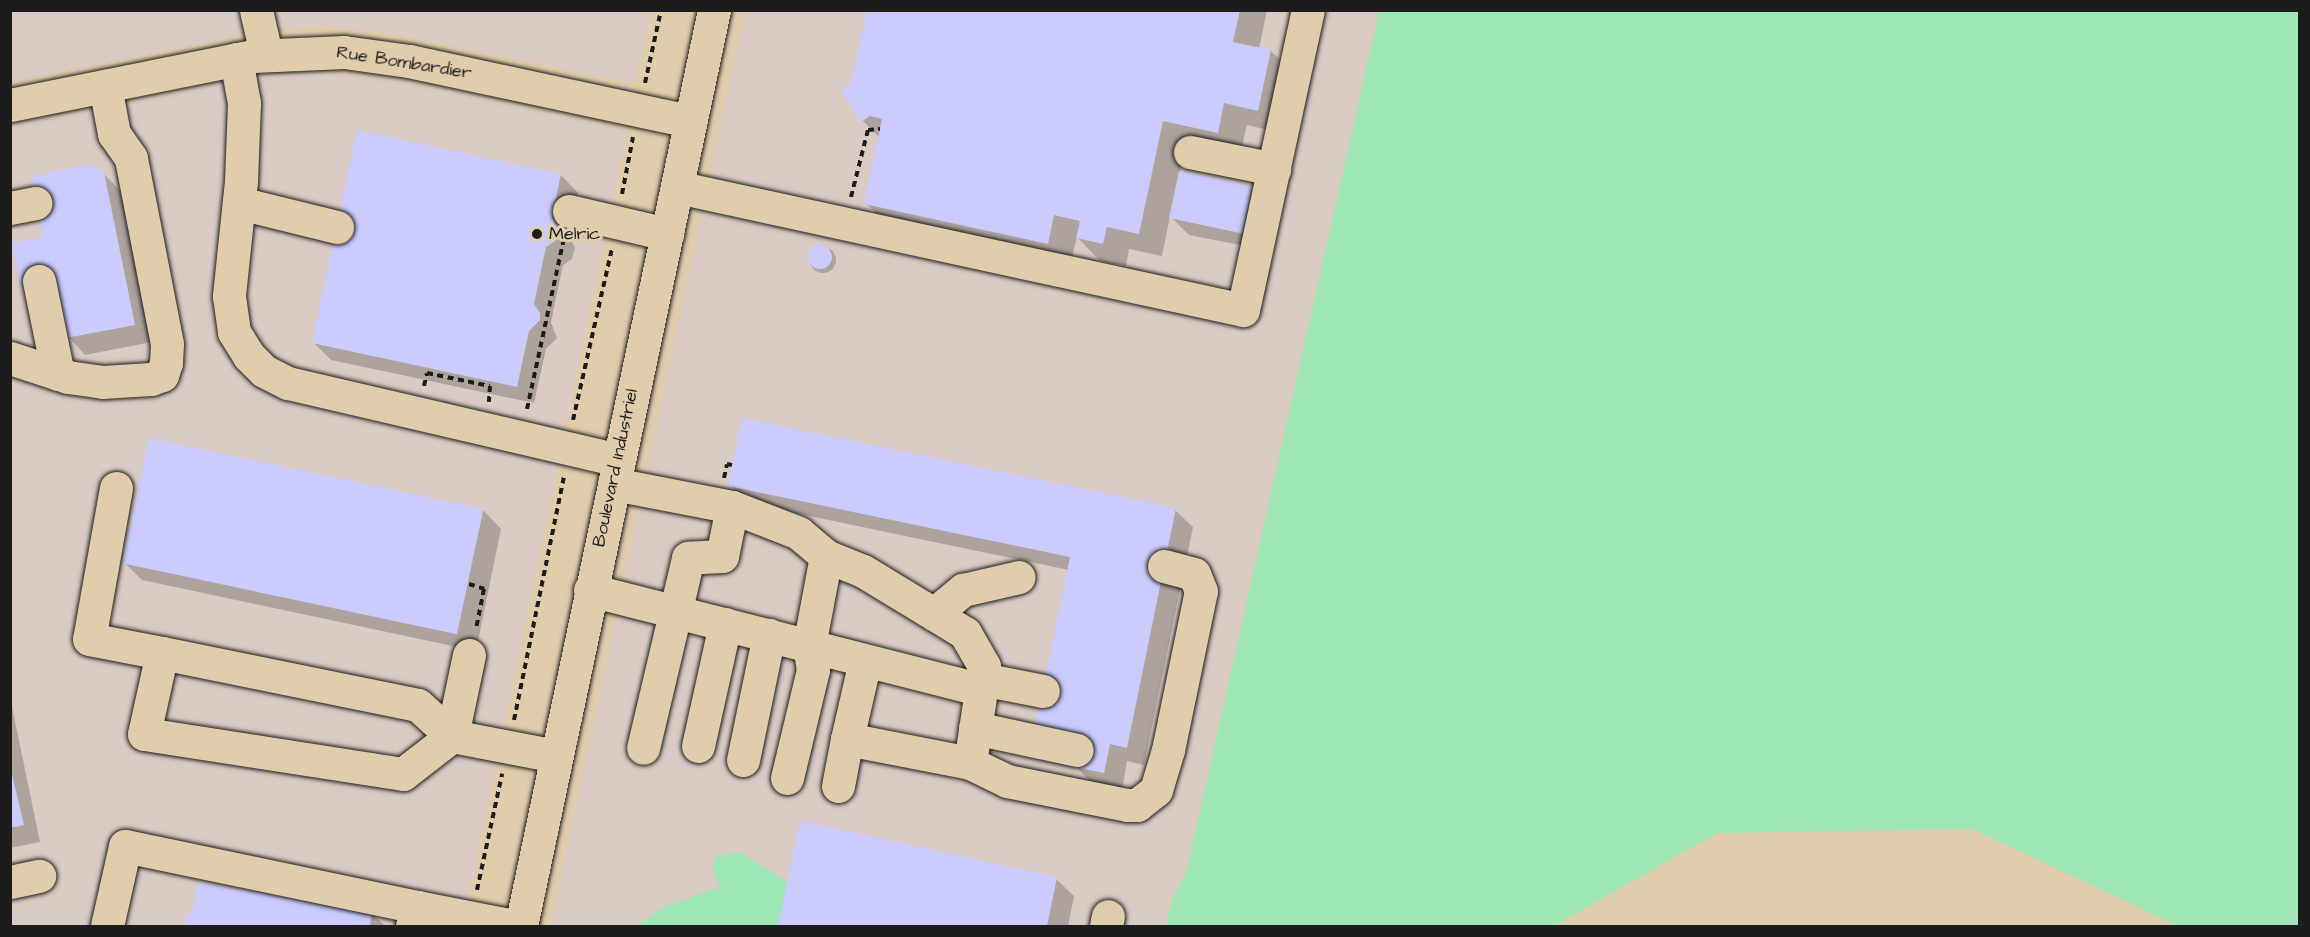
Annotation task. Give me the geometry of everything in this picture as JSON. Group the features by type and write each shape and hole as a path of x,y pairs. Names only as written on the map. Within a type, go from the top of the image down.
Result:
{"street":[{"path":"256,10 244,103 239,203 229,296 234,332 264,371 288,383 616,472 727,496 799,533 826,556 863,571 934,614 970,640 984,666 970,762"},
{"name":"Boulevard Industriel","path":"521,927 590,590 714,10"},
{"path":"677,188 1243,310 1308,10"},
{"name":"Rue Bombardier","path":"10,105 251,56 333,52 388,57 690,121"},
{"path":"10,358 58,374 102,382 151,380 162,375 166,363 167,344 131,158 114,134 105,86"},
{"path":"1190,152 1275,169"},
{"path":"239,203 337,227"},
{"path":"563,223 667,234"},
{"path":"39,281 58,374"},
{"path":"116,488 89,639 418,705 452,736 556,756"},
{"path":"643,747 688,558 722,556 727,496"},
{"path":"787,778 813,670 809,646 826,556"},
{"path":"847,739 970,762 1007,781 1126,805 1137,804 1156,790 1168,750 1201,591 1194,574 1164,566"},
{"path":"934,614 963,590 1019,577"},
{"path":"590,590 675,609 865,661 982,685 1043,691"},
{"path":"698,746 725,624"},
{"path":"743,760 769,636"},
{"path":"162,653 144,734 403,774 452,736 471,648"},
{"path":"838,786 865,661"},
{"path":"975,728 1077,750"},
{"path":"107,927 125,846 415,917 514,927"}],"path":[{"path":"645,82 661,10"},
{"path":"845,224 868,130 880,129"},
{"path":"622,200 623,175 633,136"},
{"path":"527,405 565,237 563,223"},
{"path":"572,422 613,247"},
{"path":"540,320 546,322"},
{"path":"427,372 460,377 490,386 490,398"},
{"path":"727,496 727,464 732,465"},
{"path":"513,724 565,471"},
{"path":"469,584 484,589 471,648"},
{"path":"475,900 504,768"}],"shaded area":[{"path":"11,11 651,11 635,84 390,33 324,26 261,31 11,83"},
{"path":"745,11 1379,11 1186,873 1172,899 1166,926 550,926"},
{"path":"303,71 385,77 627,129 463,926 11,926 10,126 252,76"}],"green space":[{"path":"1379,11 2299,11 2299,926 2178,926 1973,829 1717,833 1554,926 1166,926 1172,899 1186,873"},
{"path":"740,852 787,882 778,926 636,926 664,907 720,887 712,870 716,856"}],"building":[{"path":"867,10 1240,10 1233,42 1271,50 1258,111 1224,103 1218,133 1163,121 1139,234 1107,227 1103,244 1076,238 1080,221 1054,215 1048,244 864,204 882,119 870,116 861,122 841,91 851,84"},
{"path":"357,130 561,174 552,218 558,228 555,241 546,247 534,304 540,313 540,320 529,331 517,387 312,343"},
{"path":"91,164 104,172 135,325 66,338 54,278 20,285 12,243 43,237 31,176"},
{"path":"1179,171 1252,187 1242,234 1169,218"},
{"path":"820,245 828,249 832,257 828,265 820,269 812,265 808,257 812,249"},
{"path":"742,418 1176,508 1127,748 1110,744 1104,773 1074,767 1080,737 1035,728 1070,557 728,486"},
{"path":"149,438 484,509 457,634 122,563"},
{"path":"10,766 24,825 10,828"},
{"path":"800,821 1057,877 1047,926 778,926"},
{"path":"197,883 372,911 370,926 190,926 183,918 193,911"}],"place":[{"name":"Melric","path":"537,234"}]}
